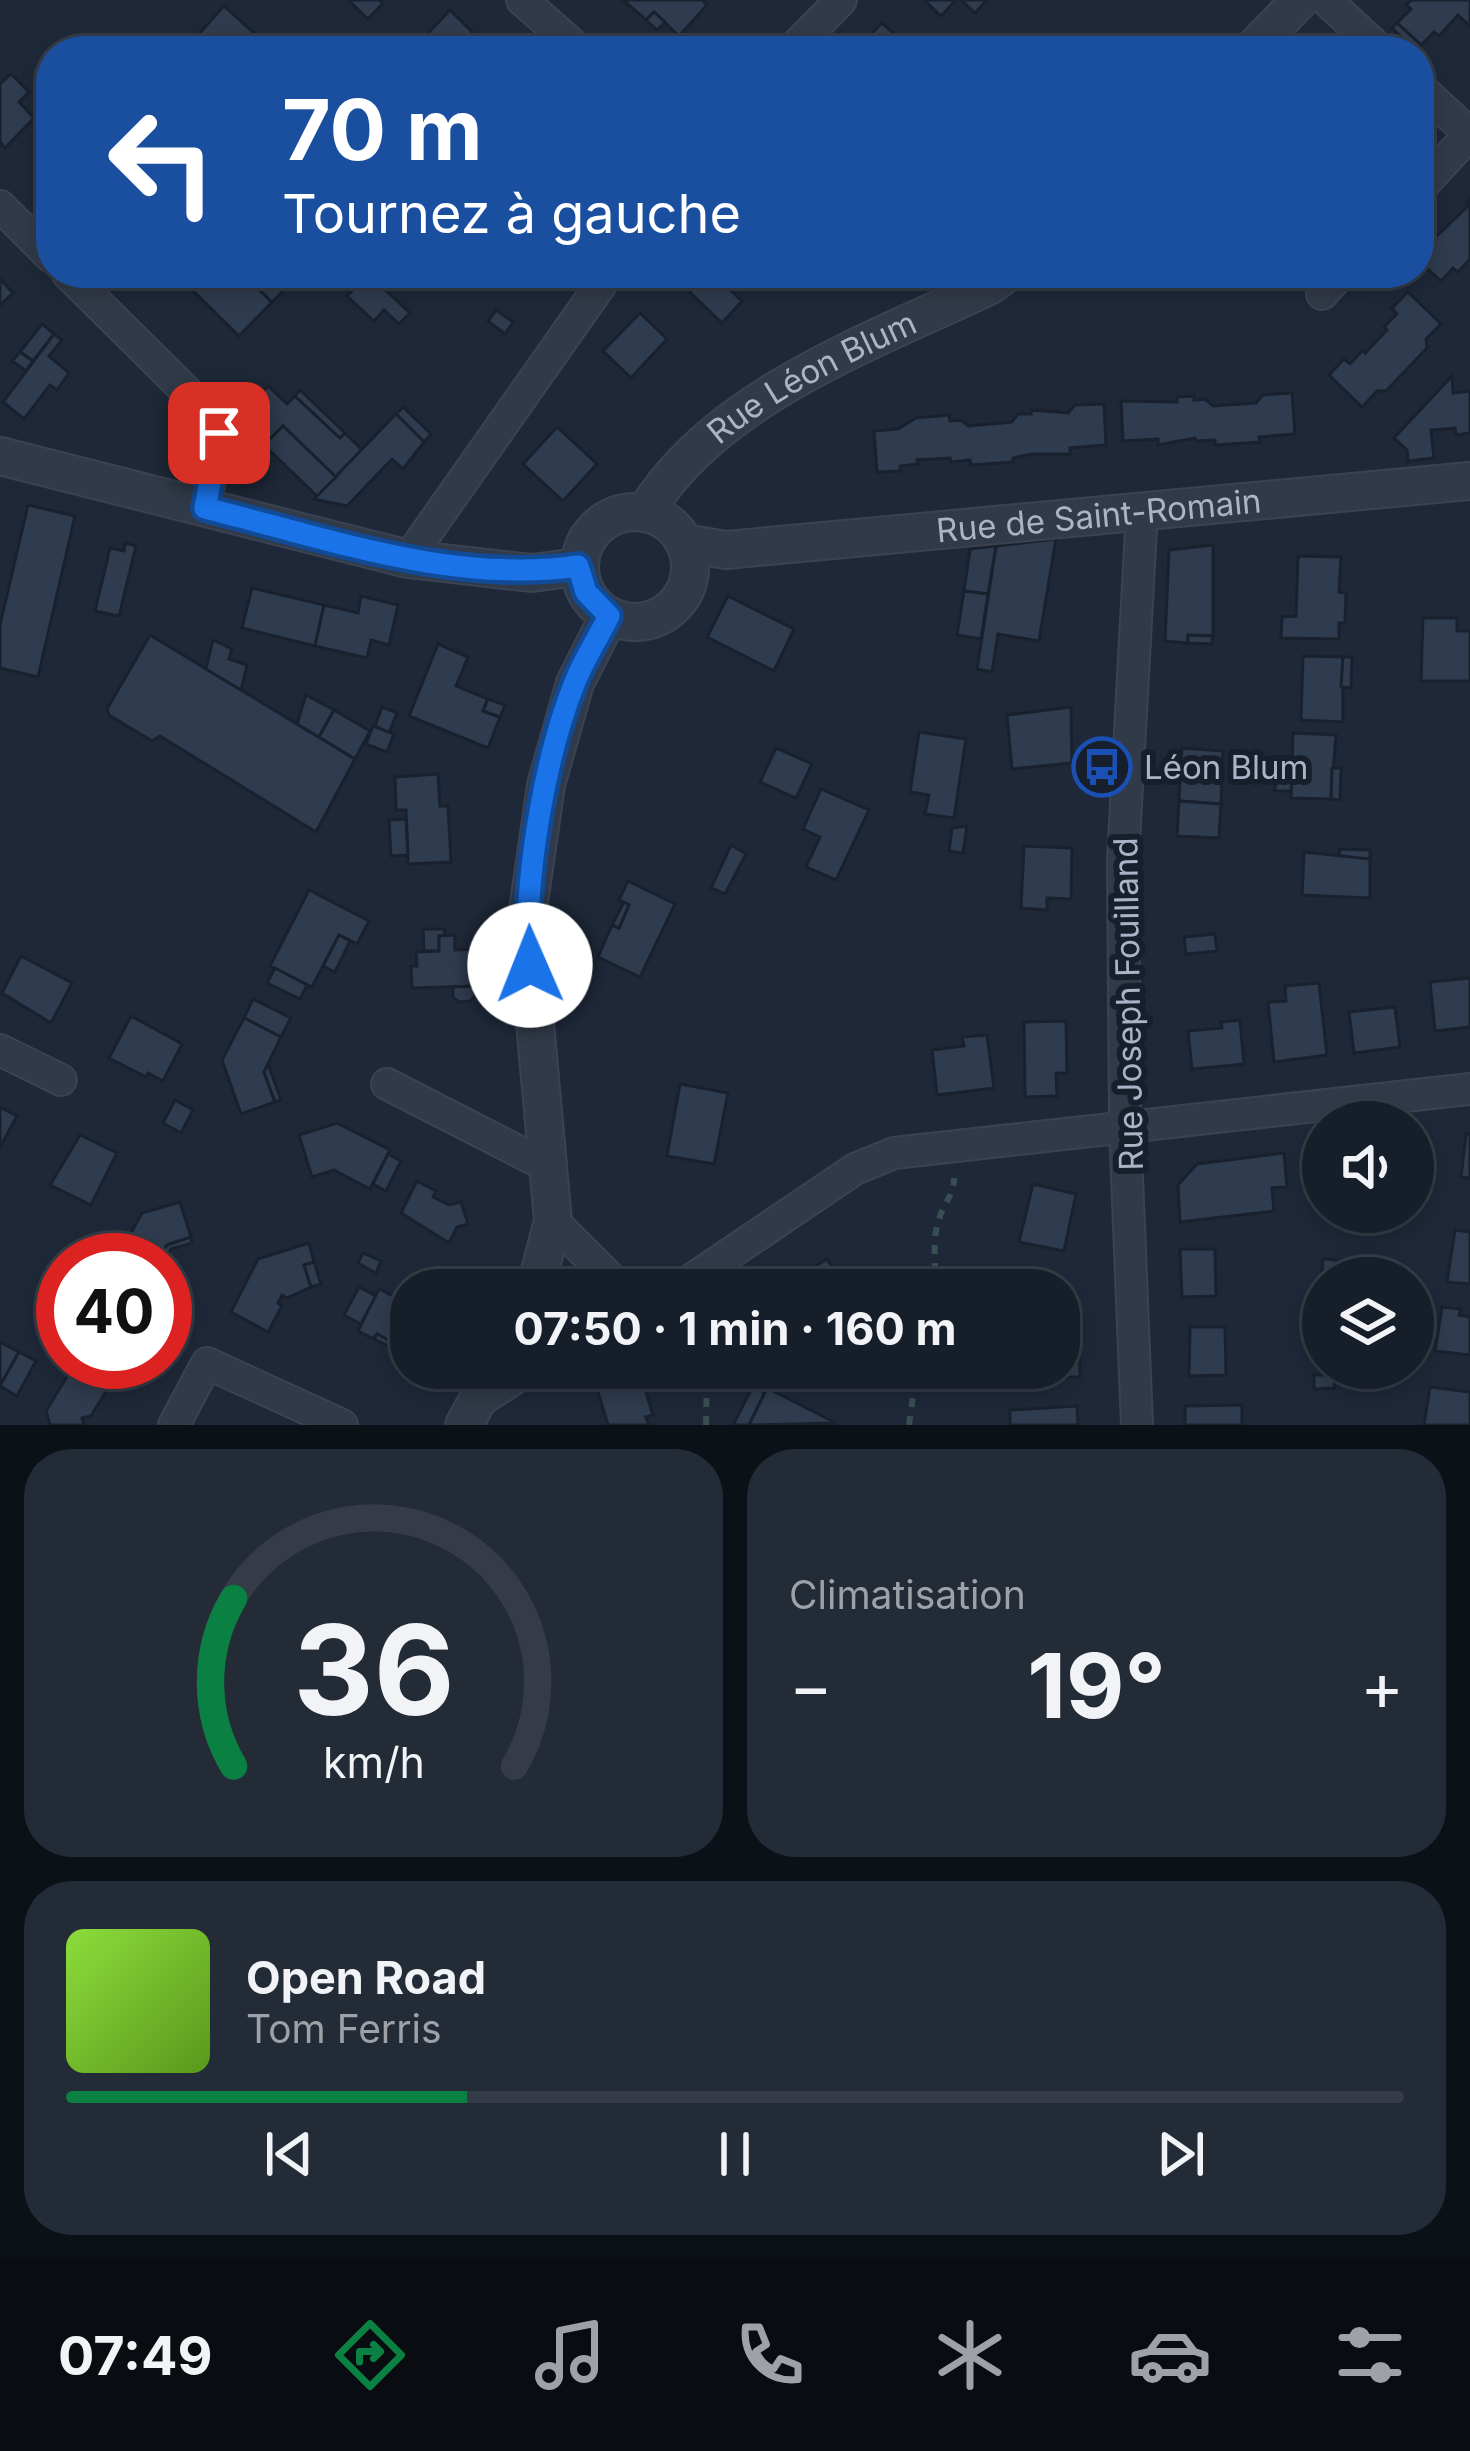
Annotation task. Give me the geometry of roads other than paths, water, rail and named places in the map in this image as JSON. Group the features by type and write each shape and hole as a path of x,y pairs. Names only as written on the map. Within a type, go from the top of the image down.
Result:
{"street":[{"path":"522,0 563,36"},
{"path":"806,36 841,0"},
{"path":"1265,36 1300,0"},
{"path":"1326,0 1365,36"},
{"path":"1434,101 1470,134 1434,173"},
{"path":"0,206 36,242"},
{"path":"82,288 188,393 219,433 205,508"},
{"path":"408,559 598,288"},
{"name":"Rue Léon Blum","path":"645,513 666,478 721,428 806,373 985,288"},
{"path":"0,455 408,559 532,573 578,566"},
{"name":"Rue de Saint-Romain","path":"687,557 1470,481"},
{"name":"Rue Joseph Fouilland","path":"1137,1425 1125,1127 1123,859 1142,511"},
{"path":"645,513 674,529 687,557 686,589 661,615 644,621 609,616 586,592 578,566 596,529 610,518 645,513"},
{"path":"540,1269 553,1221 526,924 546,785 574,683 609,616"},
{"path":"0,1050 62,1080"},
{"path":"387,1084 549,1167"},
{"path":"708,1269 855,1169 894,1153 1470,1089"},
{"path":"553,1221 596,1269"},
{"path":"174,1425 207,1363 342,1425"},
{"path":"469,1415 503,1389"}],"place":[{"name":"Léon Blum","path":"1102,767"}]}
